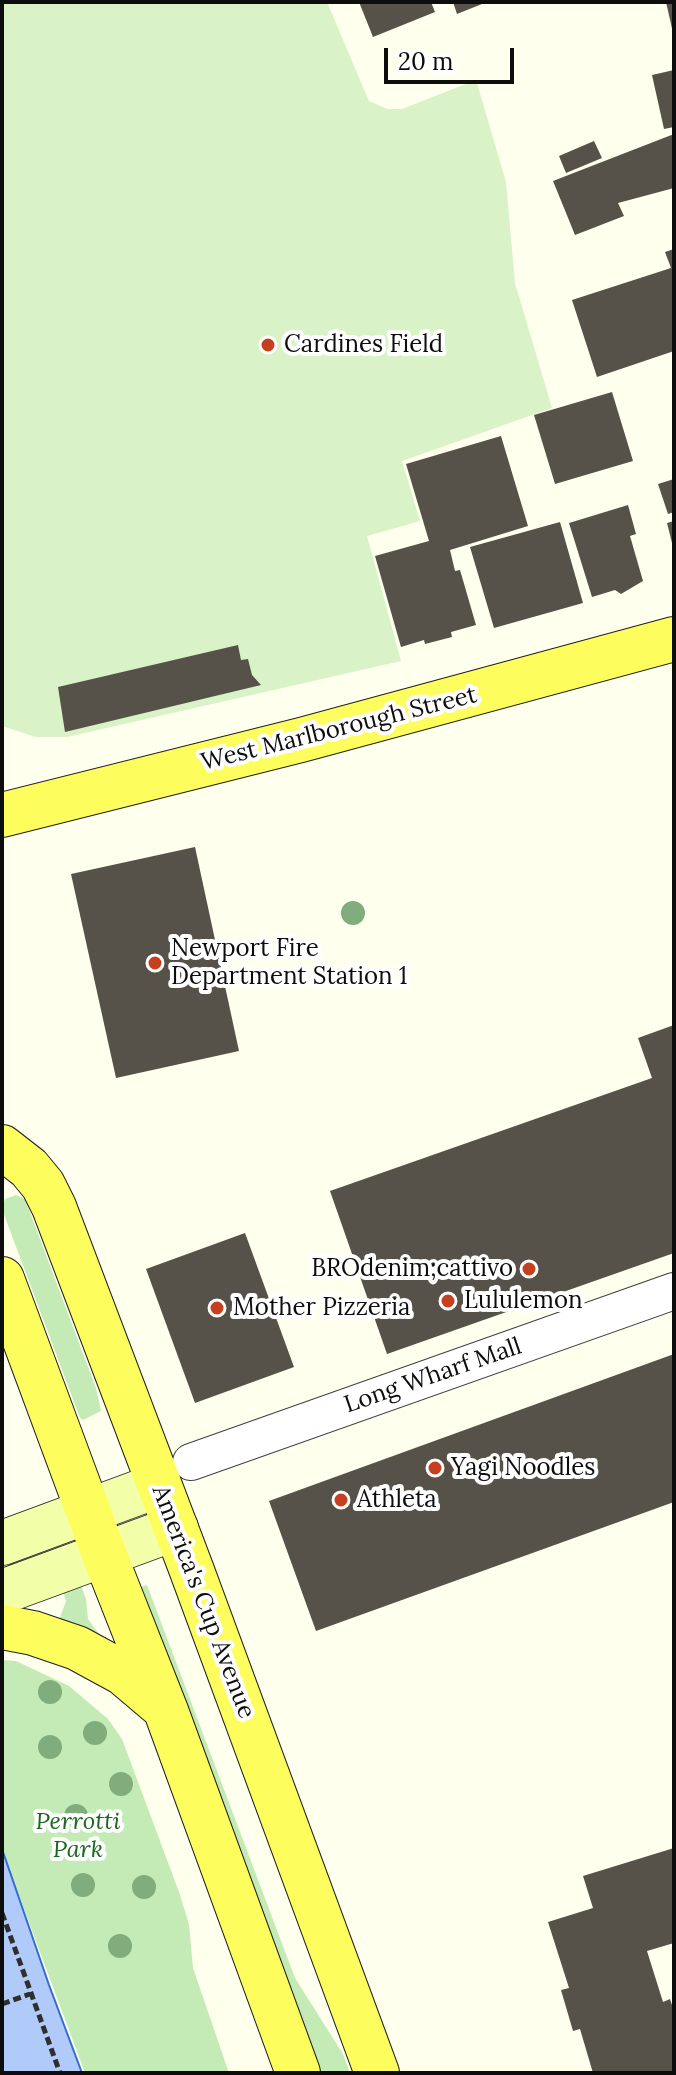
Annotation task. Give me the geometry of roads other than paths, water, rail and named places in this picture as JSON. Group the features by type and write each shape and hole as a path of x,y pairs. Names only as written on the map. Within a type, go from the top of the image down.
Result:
{"main road":[{"name":"West Marlborough Street","path":"2,815 316,736 674,639"},
{"name":"America's Cup Avenue","path":"2,1147 29,1168 43,1185 175,1473 176,1528 377,2073"},
{"path":"2,1279 166,1711 298,2073"},
{"path":"2,1627 48,1637 108,1663 151,1694 166,1711"}],"street":[{"name":"Long Wharf Mall","path":"175,1473 674,1291"},
{"path":"2,1543 88,1511 175,1473"},
{"path":"2,1592 176,1528"}],"water":[{"path":"2,1849 49,1985 82,2073 2,2073"}],"place":[{"name":"Cardines Field","path":"268,345"},
{"name":"Newport Fire Department Station 1","path":"155,963"},
{"name":"BROdenim;cattivo","path":"529,1269"},
{"name":"Lululemon","path":"448,1301"},
{"name":"Mother Pizzeria","path":"217,1308"},
{"name":"Yagi Noodles","path":"435,1468"},
{"name":"Athleta","path":"341,1500"}],"park label":[{"name":"Perrotti Park","path":"78,1836"}]}
